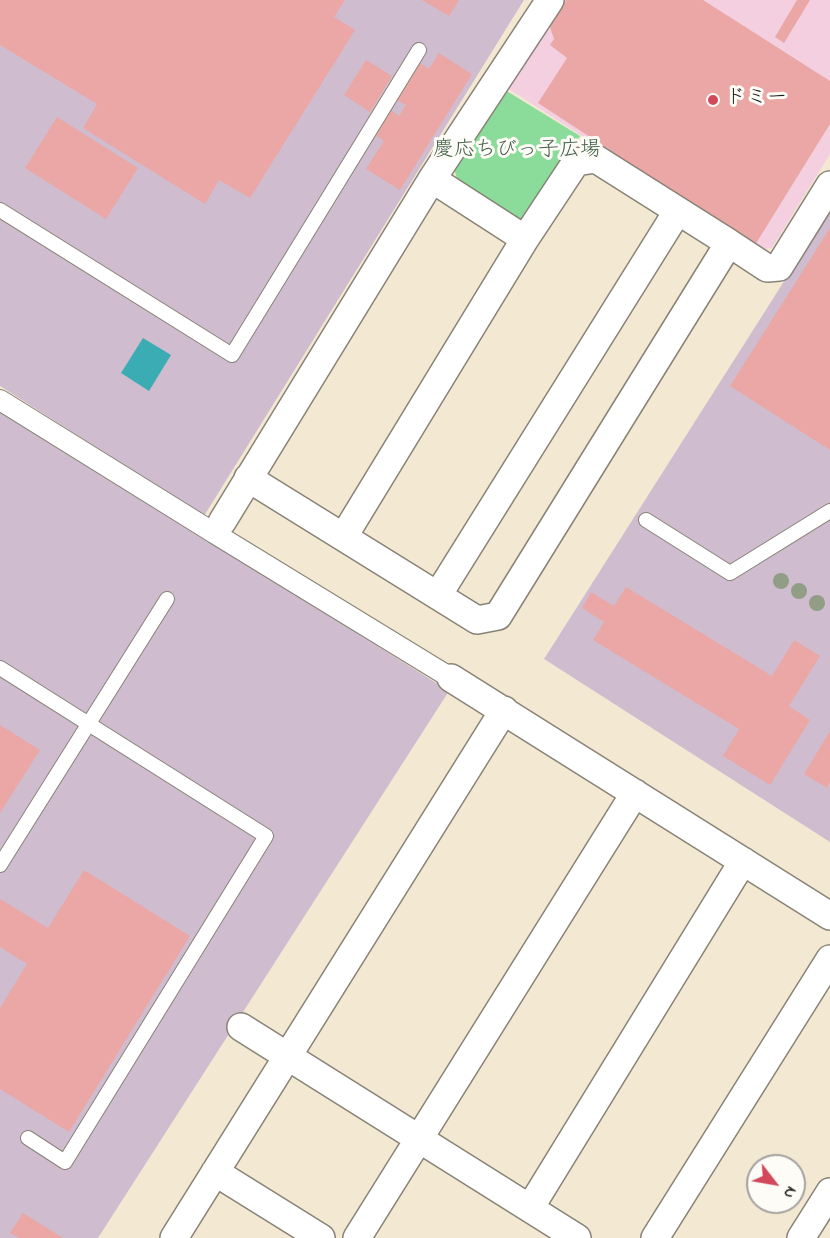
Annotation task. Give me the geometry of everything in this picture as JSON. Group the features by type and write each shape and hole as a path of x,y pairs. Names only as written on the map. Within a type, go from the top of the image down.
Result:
{"street":[{"path":"218,528 432,179 550,0"},
{"path":"344,536 525,239 576,162 596,159 767,268 779,267 830,185"},
{"path":"432,179 525,239"},
{"path":"438,595 677,212"},
{"path":"248,478 477,620 498,616 729,243"},
{"path":"0,400 218,528 451,678 830,916"},
{"path":"174,1238 504,710"},
{"path":"357,1238 635,793"},
{"path":"530,1208 743,861"},
{"path":"655,1238 830,959"},
{"path":"241,1027 577,1238"},
{"path":"216,1172 321,1238"},
{"path":"801,1238 830,1192"}],"lane":[{"path":"0,210 232,355 419,50"},
{"path":"646,520 730,573 830,511"},
{"path":"0,865 167,599"},
{"path":"0,668 266,836 65,1162 28,1138"}],"shaded area":[{"path":"0,0 524,0 204,516 0,386"},
{"path":"562,0 830,0 830,154 772,248 760,250 507,88"},
{"path":"830,209 830,842 544,659"},
{"path":"0,409 449,691 98,1238 0,1238"}],"green space":[{"name":"慶応ちびっ子広場","path":"505,90 580,136 528,216 520,220 457,179 454,168"}],"water":[{"path":"143,338 171,355 149,391 121,373"}],"building":[{"path":"0,0 345,0 334,17 355,30 250,198 219,180 205,204 83,128 97,104 0,45"},
{"path":"422,0 459,0 449,16"},
{"path":"566,0 703,0 830,81 830,124 755,245 538,103 567,58 550,45 554,39 550,27"},
{"path":"797,0 810,0 784,43 775,37"},
{"path":"439,53 472,74 400,190 366,169 384,141 375,135 391,110 399,116 406,105 397,100 420,63 429,69"},
{"path":"366,60 392,76 370,112 344,95"},
{"path":"57,117 138,168 106,219 25,168"},
{"path":"830,228 830,450 730,386"},
{"path":"626,587 772,676 794,640 820,656 789,706 810,720 770,785 723,756 739,729 593,640 604,622 582,608 591,592 614,606"},
{"path":"0,725 40,750 0,813"},
{"path":"830,731 830,782 827,788 804,774"},
{"path":"84,870 190,936 69,1132 0,1089 0,1008 27,964 0,947 0,899 48,928"},
{"path":"23,1213 63,1238 19,1238 10,1233"}],"place":[{"name":"ドミー","path":"713,100"}]}
